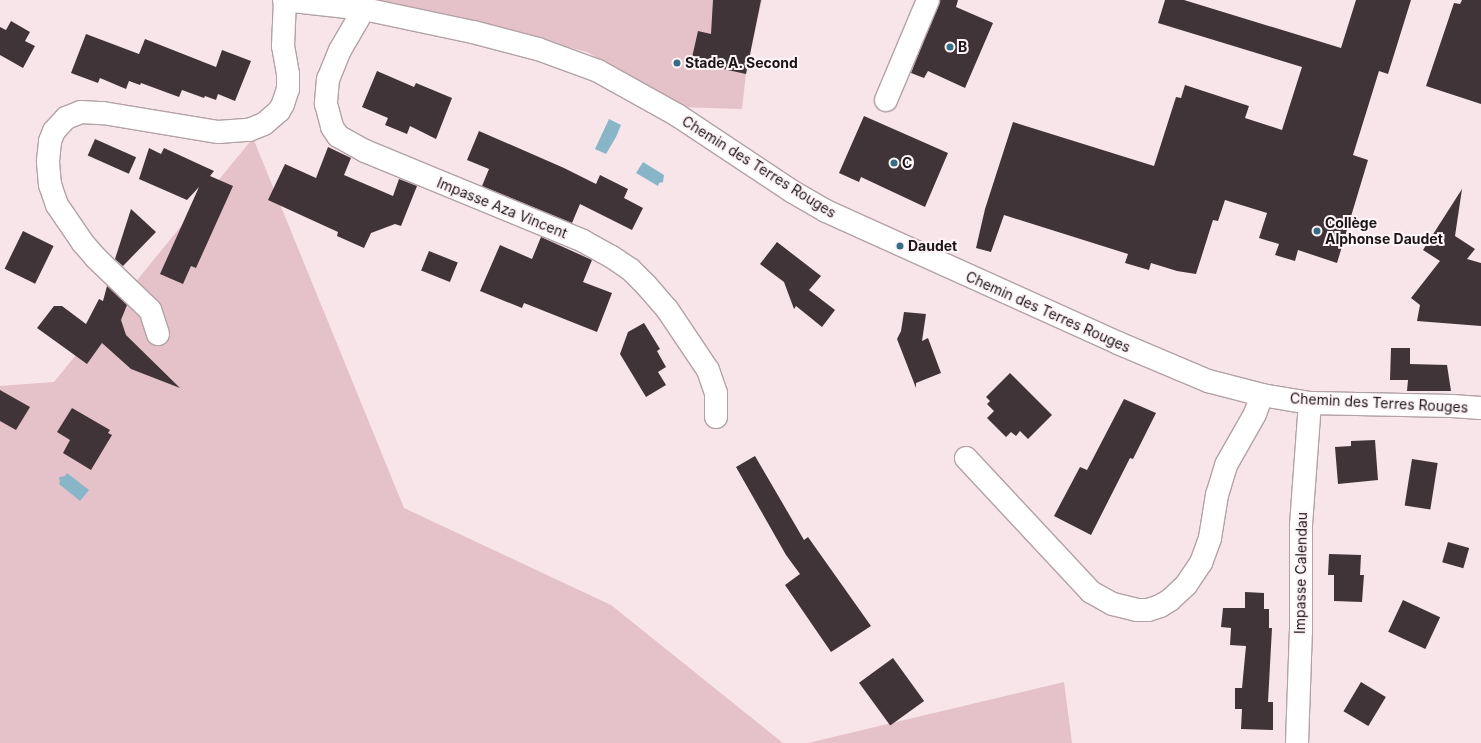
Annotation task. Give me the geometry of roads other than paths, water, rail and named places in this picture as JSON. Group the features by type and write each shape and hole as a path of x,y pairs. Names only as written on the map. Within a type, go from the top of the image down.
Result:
{"street":[{"path":"158,334 150,310 96,258 76,233 57,205 50,185 48,161 50,141 54,131 66,118 86,112 128,117 218,132 240,132 264,124 279,111 288,89 288,74 283,46 285,0"},
{"name":"Chemin des Terres Rouges","path":"285,0 364,9 506,40 561,56 598,71 677,116 793,192 854,225 1187,373 1262,395 1310,402 1481,408"},
{"path":"886,100 928,0"},
{"name":"Impasse Aza Vincent","path":"364,9 340,50 328,78 326,104 332,127 338,136 365,151 583,241 630,269 646,284 667,309 708,370 716,394 716,417"},
{"path":"966,458 1091,592 1113,604 1137,610 1148,610 1160,606 1170,600 1186,585 1201,563 1210,538 1217,495 1224,470 1255,414 1262,395"},
{"name":"Impasse Calendau","path":"1296,743 1300,631 1301,533 1310,402"}],"water":[{"path":"609,119 621,125 606,154 595,149"},
{"path":"643,162 664,175 663,182 659,183 658,186 636,173"},
{"path":"67,473 89,490 80,501 59,484 59,477 65,476"}],"place":[{"name":"B","path":"950,47"},
{"name":"Stade A. Second","path":"677,63"},
{"name":"C","path":"894,163"},
{"name":"Collège Alphonse Daudet","path":"1317,231"},
{"name":"Daudet","path":"900,246"}]}
